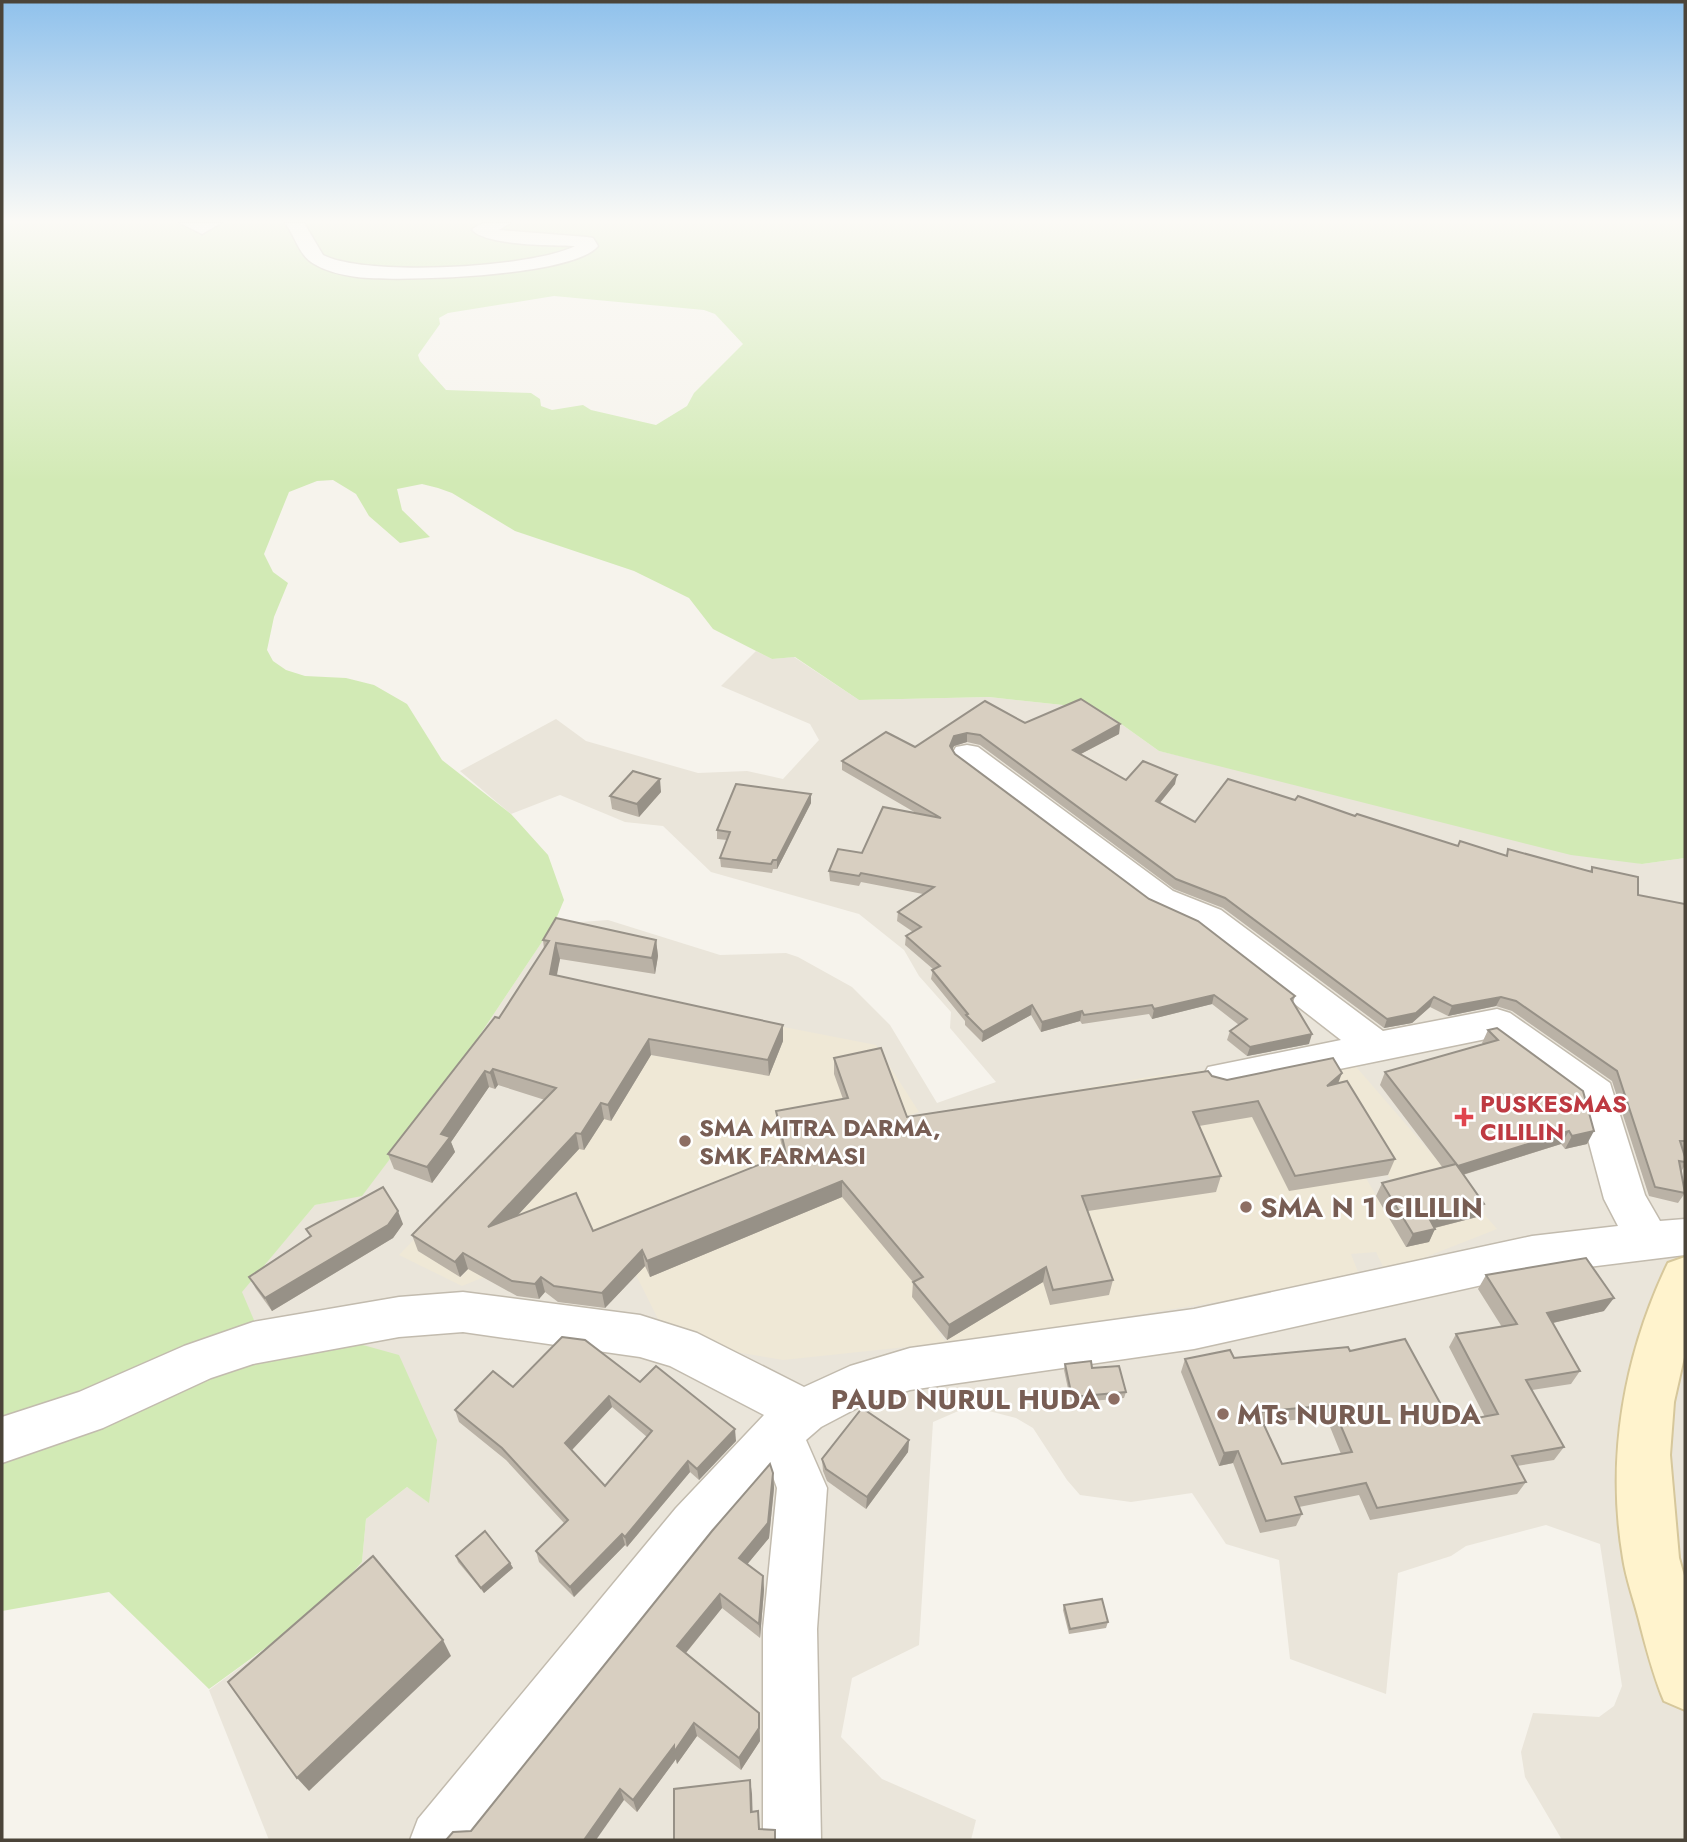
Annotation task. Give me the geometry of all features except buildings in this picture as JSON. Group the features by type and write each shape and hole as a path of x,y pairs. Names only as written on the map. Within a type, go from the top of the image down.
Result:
{"main road":[{"path":"1673,1252 1663,1340 1648,1402 1643,1455 1651,1559 1685,1680"}],"street":[{"path":"967,754 1161,899 1209,919 1376,1046"},
{"path":"1222,1078 1497,1023 1596,1094 1625,1199 1673,1252"},
{"path":"439,1840 694,1526 786,1427 850,1388 910,1369 1194,1329 1532,1255 1673,1252"},
{"path":"2,1440 86,1412 200,1361 253,1343 399,1317 463,1312 640,1336 681,1348 786,1427"},
{"path":"786,1427 786,1451 797,1465 802,1488 790,1629 792,1840"}],"shaded area":[{"path":"756,651 772,659 794,657 859,700 989,697 1091,708 1110,716 1159,751 1642,864 1685,858 1685,1840 1562,1840 1525,1777 1521,1752 1533,1713 1599,1717 1614,1706 1622,1686 1600,1544 1546,1525 1466,1546 1451,1556 1398,1573 1386,1694 1290,1659 1279,1560 1226,1544 1192,1493 1131,1502 1080,1495 1033,1428 1016,1418 981,1409 963,1409 933,1422 919,1645 852,1678 841,1737 882,1779 976,1820 971,1840 269,1840 209,1690 322,1607 362,1562 366,1519 407,1487 428,1502 269,1355 241,1292 315,1205 362,1195 451,1078 554,924 608,920 720,955 786,953 798,957 852,987 890,1025 937,1103 996,1082 950,1028 951,1012 919,976 904,950 859,914 711,872 663,826 625,822 560,795 511,814 460,771 556,719 586,741 698,773 747,771 783,779 819,740 810,724 721,686"},
{"name":"SMA MITRA DARMA, SMK FARMASI","path":"616,994 876,1045 919,1112 799,1151 462,1286 399,1255 550,1100","holes":["614,1004 736,1033 721,1068 651,1055 611,1121","567,1162 461,1277 418,1251"]},
{"name":"SMA N 1 CILILIN","path":"1344,1053 1497,1229 1375,1277 991,1338 783,1360 669,1341 613,1229 924,1117 1148,1077","holes":["1358,1126 1428,1241 1406,1247 1338,1130","1376,1252 1384,1269 1358,1272 1351,1254","913,1297 1018,1297 945,1341"]}],"green space":[{"path":"2,309 473,309 448,313 439,318 440,324 418,355 420,361 446,390 531,393 540,399 541,406 552,410 583,405 591,410 656,425 687,406 694,393 743,344 715,314 693,309 1685,309 1685,858 1642,864 1571,855 1159,751 1110,716 1091,708 989,697 859,700 795,657 772,659 713,629 689,598 634,571 515,531 452,493 422,484 397,489 402,510 430,537 400,543 369,516 356,494 333,480 317,481 289,492 264,554 273,572 288,583 274,617 267,650 273,661 286,670 305,676 346,678 374,685 407,704 442,760 511,814 548,855 564,900 554,924 451,1078 362,1196 315,1205 242,1292 269,1355 345,1340 399,1355 437,1440 429,1503 407,1487 366,1519 362,1562 322,1607 209,1689 109,1592 2,1611"}],"place":[{"name":"PUSKESMAS CILILIN","path":"1464,1117"},
{"name":"SMA MITRA DARMA, SMK FARMASI","path":"685,1141"},
{"name":"SMA N 1 CILILIN","path":"1246,1207"},
{"name":"PAUD NURUL HUDA","path":"1114,1399"},
{"name":"MTs NURUL HUDA","path":"1223,1414"}]}
